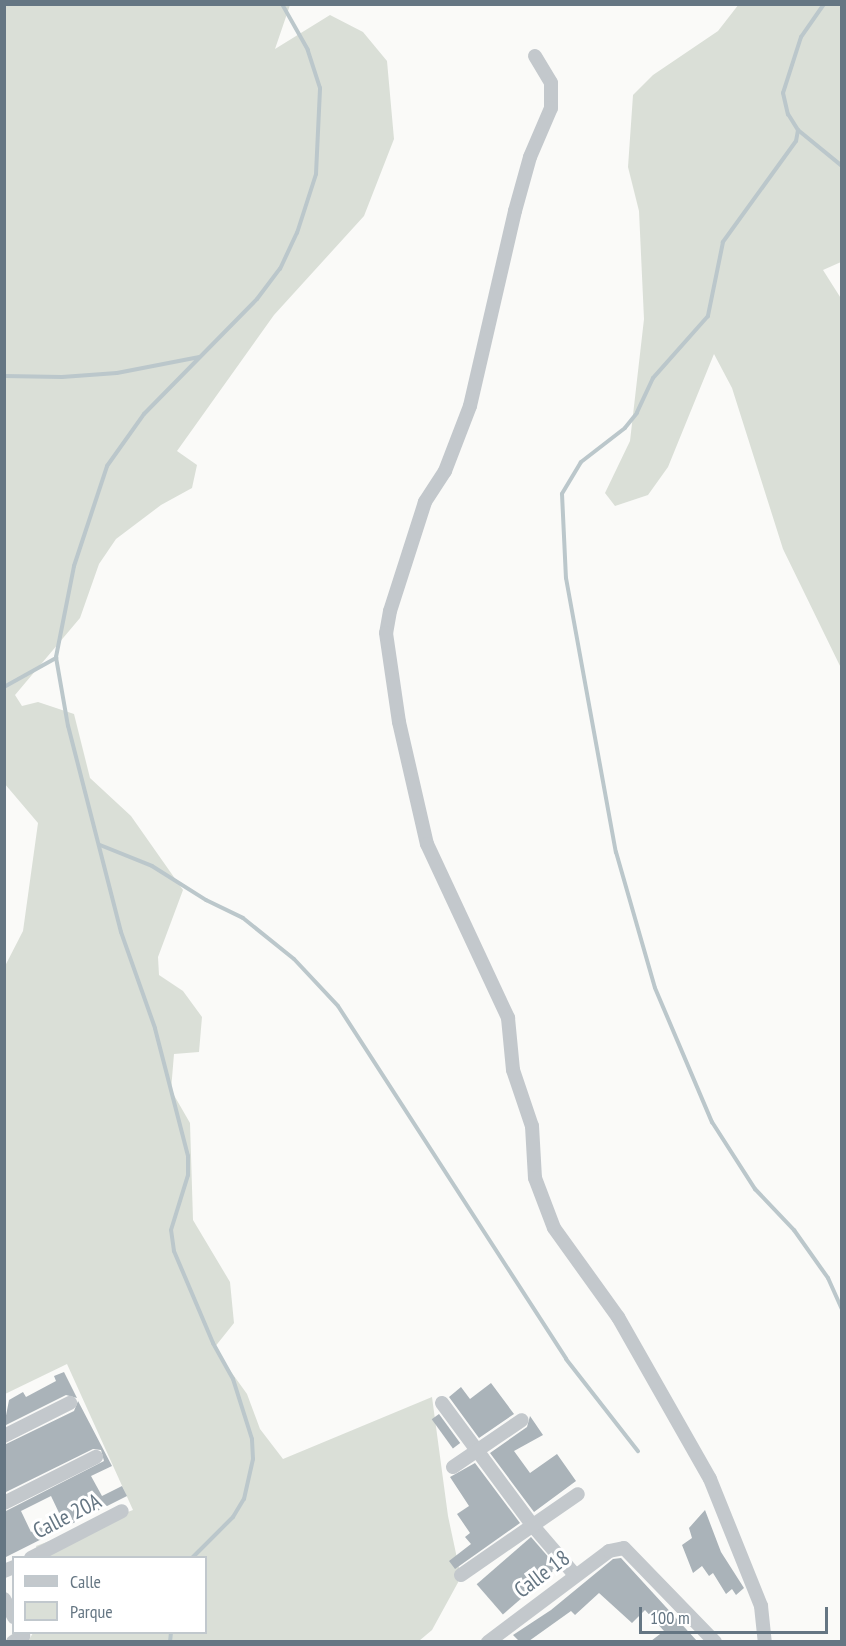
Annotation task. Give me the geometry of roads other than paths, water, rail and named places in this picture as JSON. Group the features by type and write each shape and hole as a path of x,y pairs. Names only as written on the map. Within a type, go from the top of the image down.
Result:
{"street":[{"path":"535,56 551,83 551,108 530,157 515,211 470,406 445,471 425,502 390,611 386,633 399,722 427,844 508,1018 513,1070 531,1126 535,1178 554,1228 618,1317 710,1479 761,1606 765,1641"},
{"path":"4,1436 70,1403"},
{"path":"442,1403 533,1526 575,1575"},
{"path":"453,1467 522,1420"},
{"path":"4,1503 96,1457"},
{"path":"461,1575 578,1494"},
{"name":"Calle 20A","path":"33,1556 122,1511"},
{"name":"Calle 18","path":"498,1639 575,1575 609,1551 624,1548 715,1641"},
{"path":"4,1599 12,1613"}],"waterway":[{"path":"194,1556 233,1517 244,1499 253,1459 252,1439 233,1379 213,1343 174,1251 171,1230 188,1175 188,1156 155,1028 121,932 68,726 56,657 74,566 107,466 144,414 257,299 280,269 297,233 316,174 320,88 308,50 282,4"},
{"path":"824,4 801,37 783,93 788,114 798,130 842,166"},
{"path":"798,130 796,141 723,242 708,316 653,378 637,413 625,428 581,462 562,494 566,578 616,852 655,988 712,1122 755,1189 794,1230 828,1278 842,1309"},
{"path":"4,376 62,377 117,373 199,357"},
{"path":"4,687 56,658"},
{"path":"100,845 152,866 206,900 243,918 294,959 338,1006 566,1359 638,1451"},
{"path":"170,1642 171,1634"}]}
